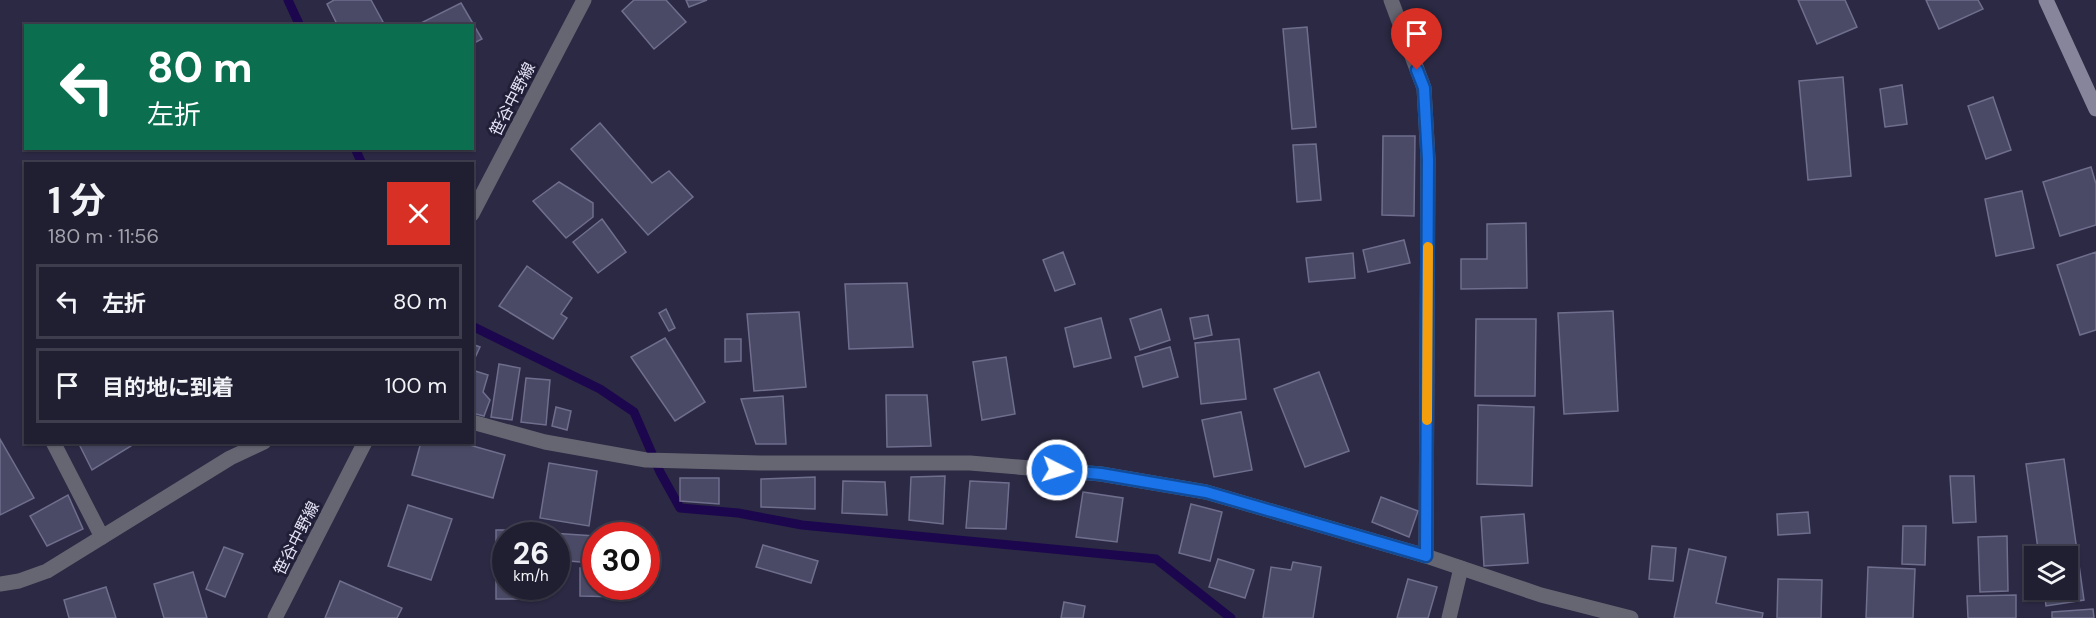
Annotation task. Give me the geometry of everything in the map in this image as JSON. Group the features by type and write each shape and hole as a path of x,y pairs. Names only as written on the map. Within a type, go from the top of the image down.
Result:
{"main road":[{"path":"2046,0 2096,109"}],"street":[{"name":"笹谷中野線","path":"474,210 584,0"},
{"path":"1391,0 1424,88 1428,159 1426,556"},
{"path":"474,423 544,442 646,460 760,463 970,463 1101,474 1206,492 1426,556 1541,595 1631,618"},
{"path":"55,444 102,537"},
{"path":"0,584 19,581 47,571 230,458 260,444"},
{"name":"笹谷中野線","path":"276,618 364,444"},
{"path":"1449,618 1461,568"}],"building":[{"path":"334,0 371,0 383,22 380,24 337,24 327,4"},
{"path":"634,0 666,0 686,22 654,49 622,11"},
{"path":"686,0 707,0 689,7"},
{"path":"1798,0 1845,0 1857,27 1817,44"},
{"path":"1926,0 1978,0 1983,9 1939,29"},
{"path":"461,3 473,24 422,24"},
{"path":"474,25 482,39 474,43"},
{"path":"1307,27 1316,127 1292,129 1283,29"},
{"path":"1843,77 1851,176 1808,180 1799,81"},
{"path":"1902,85 1907,124 1885,127 1880,89"},
{"path":"1993,97 2011,150 1986,159 1968,106"},
{"path":"600,123 652,183 669,171 693,197 648,235 571,149"},
{"path":"1383,136 1415,136 1414,216 1382,215"},
{"path":"1316,144 1321,200 1297,202 1293,145"},
{"path":"2091,167 2096,184 2096,225 2060,236 2043,182"},
{"path":"559,182 593,203 593,217 566,238 533,201"},
{"path":"2022,191 2034,248 1996,256 1985,199"},
{"path":"602,219 626,252 598,273 573,242"},
{"path":"1526,223 1527,288 1461,289 1461,259 1487,259 1487,224"},
{"path":"1404,240 1410,263 1368,272 1363,250"},
{"path":"1063,252 1075,284 1055,291 1043,260"},
{"path":"2096,252 2096,330 2080,335 2057,265"},
{"path":"1353,253 1355,278 1309,282 1306,258"},
{"path":"527,266 572,298 561,314 567,318 553,339 499,306"},
{"path":"907,283 913,347 849,349 845,284"},
{"path":"666,309 675,328 669,331 659,313"},
{"path":"1161,309 1170,340 1140,350 1130,319"},
{"path":"1613,311 1618,411 1564,414 1558,313"},
{"path":"799,312 806,387 754,391 747,314"},
{"path":"1208,315 1212,335 1194,339 1190,318"},
{"path":"1101,318 1111,358 1074,367 1065,328"},
{"path":"1476,319 1536,319 1535,396 1475,396"},
{"path":"665,338 705,402 675,421 631,357"},
{"path":"725,339 741,339 741,361 725,362"},
{"path":"1239,339 1246,399 1201,404 1195,343"},
{"path":"474,345 480,347 474,360"},
{"path":"1170,347 1178,377 1143,387 1135,357"},
{"path":"1006,357 1015,414 982,420 973,362"},
{"path":"499,364 520,368 512,420 491,417"},
{"path":"474,371 488,375 483,392 490,400 484,416 474,414"},
{"path":"1319,372 1349,451 1305,467 1274,389"},
{"path":"526,378 550,380 546,425 521,422"},
{"path":"886,395 927,395 931,446 887,447"},
{"path":"783,396 786,444 756,444 741,399"},
{"path":"1478,405 1534,407 1532,486 1477,484"},
{"path":"556,407 571,411 567,430 552,426"},
{"path":"1241,412 1252,470 1214,477 1202,420"},
{"path":"0,439 34,498 0,515"},
{"path":"79,444 130,444 131,446 92,470"},
{"path":"420,444 466,444 505,455 493,498 412,475"},
{"path":"2064,459 2076,546 2038,546 2026,464"},
{"path":"549,463 597,471 590,522 582,522 582,525 540,518"},
{"path":"945,476 943,524 909,520 911,477"},
{"path":"1950,476 1974,476 1976,522 1953,523"},
{"path":"815,477 815,509 761,507 761,479"},
{"path":"680,478 719,478 719,504 680,501"},
{"path":"843,481 885,482 887,515 842,513"},
{"path":"970,481 1009,483 1006,529 966,528"},
{"path":"1083,492 1123,498 1117,542 1076,537"},
{"path":"68,495 83,529 47,546 30,516"},
{"path":"1381,497 1418,511 1409,537 1372,522"},
{"path":"1191,504 1222,512 1210,561 1179,553"},
{"path":"408,505 452,519 431,580 388,566"},
{"path":"1808,512 1810,533 1778,535 1777,514"},
{"path":"1524,514 1528,563 1484,566 1481,517"},
{"path":"1903,526 1926,526 1925,565 1902,564"},
{"path":"570,534 582,535 582,562 570,561"},
{"path":"2007,536 2008,591 1980,592 1978,537"},
{"path":"763,545 818,561 811,583 756,567"},
{"path":"1652,546 1676,548 1673,581 1649,579"},
{"path":"224,547 243,554 225,597 206,589"},
{"path":"1689,549 1726,557 1716,603 1763,613 1762,618 1674,618"},
{"path":"2078,558 2084,600 2046,606 2045,600 2078,600"},
{"path":"1218,559 1254,570 1245,598 1209,587"},
{"path":"1293,562 1321,567 1313,618 1263,618 1271,567 1291,570"},
{"path":"1868,567 1915,569 1913,618 1866,618"},
{"path":"580,568 582,568 582,596 580,596"},
{"path":"193,572 207,618 164,618 154,584"},
{"path":"1408,579 1437,587 1428,618 1397,618"},
{"path":"1778,579 1822,580 1821,618 1777,618"},
{"path":"340,581 402,608 397,618 325,618"},
{"path":"106,587 116,618 69,618 64,600"},
{"path":"2016,595 2016,618 1968,618 1967,596"},
{"path":"1064,602 1085,606 1083,618 1061,618"},
{"path":"2093,609 2094,618 2052,618 2052,612"}],"waterway":[{"path":"288,0 299,24"},
{"path":"356,150 361,162"},
{"path":"474,327 600,389 634,412 660,472 680,508 738,513 802,525 1156,559 1231,618"}],"slow traffic":[{"path":"1427,420 1428,247"}],"route":[{"path":"1057,470 1101,474 1206,492 1426,556 1428,159 1424,88 1417,70"}]}
